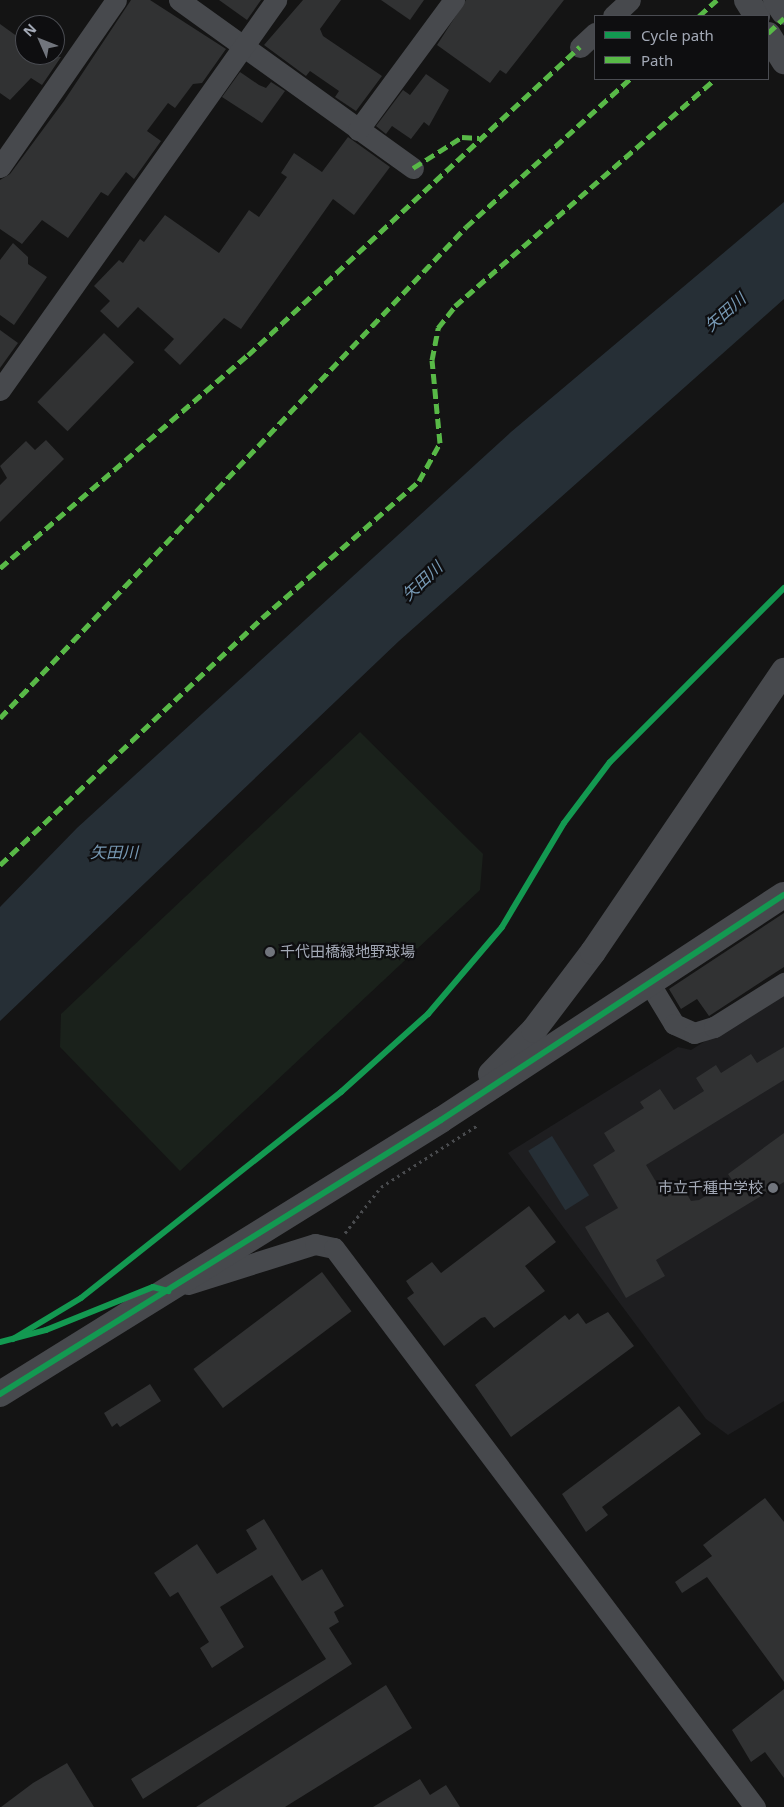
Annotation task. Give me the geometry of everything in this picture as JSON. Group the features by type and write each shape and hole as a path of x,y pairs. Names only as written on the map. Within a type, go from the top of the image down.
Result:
{"street":[{"path":"0,167 116,0"},
{"path":"179,0 243,48 413,168"},
{"path":"0,390 276,0"},
{"path":"358,130 454,0"},
{"path":"614,15 630,0"},
{"path":"747,0 756,15"},
{"path":"776,0 784,12"},
{"path":"769,37 784,61"},
{"path":"441,1120 543,1017 593,952 784,671"},
{"path":"0,1394 441,1120 648,981 784,895"},
{"path":"648,981 674,1024 694,1034 714,1026 784,983"},
{"path":"543,1017 539,1031 543,1038 560,1040"},
{"path":"168,1290 315,1244 334,1248 755,1807"}],"path":[{"path":"334,1248 381,1186 482,1122"}],"shaded area":[{"name":"千代田橋緑地野球場","path":"360,732 483,854 480,890 180,1171 60,1047 61,1014"},
{"path":"784,992 784,1401 728,1435 706,1419 508,1153 678,1047 691,1050"}],"water":[{"name":"矢田川","path":"784,202 784,299 399,641 0,1021 0,907 77,828 511,432"},
{"path":"552,1136 589,1195 565,1210 528,1151"}],"building":[{"path":"131,0 150,0 226,49 202,83 193,84 175,108 168,103 147,131 161,141 134,179 126,172 108,196 101,192 68,238 42,220 22,244 0,229 0,180 10,174 64,101"},
{"path":"219,0 261,0 247,20"},
{"path":"303,0 341,0 320,29 323,36 382,76 356,111 335,97 339,91 310,71 306,76 264,45"},
{"path":"381,0 424,0 410,20"},
{"path":"466,0 564,0 506,74 500,70 490,83 437,45"},
{"path":"0,24 15,35 15,65 56,65 42,85 31,78 10,100 0,93"},
{"path":"240,72 266,88 271,82 285,91 262,123 222,97"},
{"path":"426,74 449,90 429,126 424,122 411,139 392,126 386,134 376,126 403,90 410,95"},
{"path":"348,137 390,167 354,215 333,199 241,329 224,318 180,365 164,350 174,339 138,307 118,328 100,311 110,301 94,286 119,260 123,263 140,239 144,242 165,215 219,253 249,210 259,217 287,177 281,173 294,153 322,172"},
{"path":"13,243 28,257 28,264 47,277 14,325 0,315 0,260"},
{"path":"0,330 18,343 0,368"},
{"path":"104,333 134,362 68,431 37,402"},
{"path":"46,440 64,459 0,522 0,485 7,478 0,466 26,441 35,450"},
{"path":"784,913 784,967 709,1016 697,999 681,1009 669,989"},
{"path":"784,1047 784,1080 646,1165 665,1197 682,1186 691,1201 699,1200 732,1180 728,1174 784,1133 784,1182 656,1260 665,1276 626,1298 585,1227 618,1208 593,1165 615,1151 604,1133 644,1108 640,1102 660,1089 674,1110 704,1091 696,1078 716,1065 721,1073 751,1054 757,1063"},
{"path":"529,1206 556,1242 525,1266 545,1291 494,1328 485,1317 481,1318 444,1346 407,1298 414,1293 406,1281 432,1262 441,1273"},
{"path":"322,1272 351,1311 223,1408 193,1369"},
{"path":"608,1312 634,1346 511,1437 475,1385 565,1315 569,1320 578,1313 586,1324"},
{"path":"150,1384 161,1401 120,1427 117,1423 112,1427 104,1413"},
{"path":"679,1406 701,1434 602,1507 608,1515 586,1532 562,1494"},
{"path":"765,1498 784,1522 784,1682 707,1577 682,1593 675,1582 712,1556 703,1545"},
{"path":"264,1519 302,1581 322,1569 344,1606 334,1612 339,1622 329,1628 352,1664 143,1799 131,1779 326,1659 272,1575 220,1607 244,1647 212,1668 200,1648 209,1642 178,1592 170,1597 154,1573 197,1544 217,1574 257,1549 246,1530"},
{"path":"386,1685 412,1728 285,1807 196,1807"},
{"path":"784,1689 784,1778 765,1752 751,1762 732,1730"},
{"path":"67,1763 94,1807 1,1807 33,1783"},
{"path":"420,1779 430,1795 446,1785 460,1807 373,1807"}],"marked path":[{"path":"700,15 717,0"},
{"path":"769,32 784,18"},
{"path":"0,568 248,355 580,47"},
{"path":"0,718 466,227 629,80"},
{"path":"0,865 262,618 419,481 440,443 432,360 438,328 455,306 714,80"},
{"path":"413,168 462,137 479,138"}],"cycle path":[{"path":"13,1339 81,1298 341,1092 428,1014 502,927 564,823 610,762 784,588"},
{"path":"0,1394 441,1120 784,895"},
{"path":"0,1342 46,1330 153,1287 168,1291"}],"place":[{"name":"千代田橋緑地野球場","path":"270,952"},
{"name":"市立千種中学校","path":"773,1188"}]}
